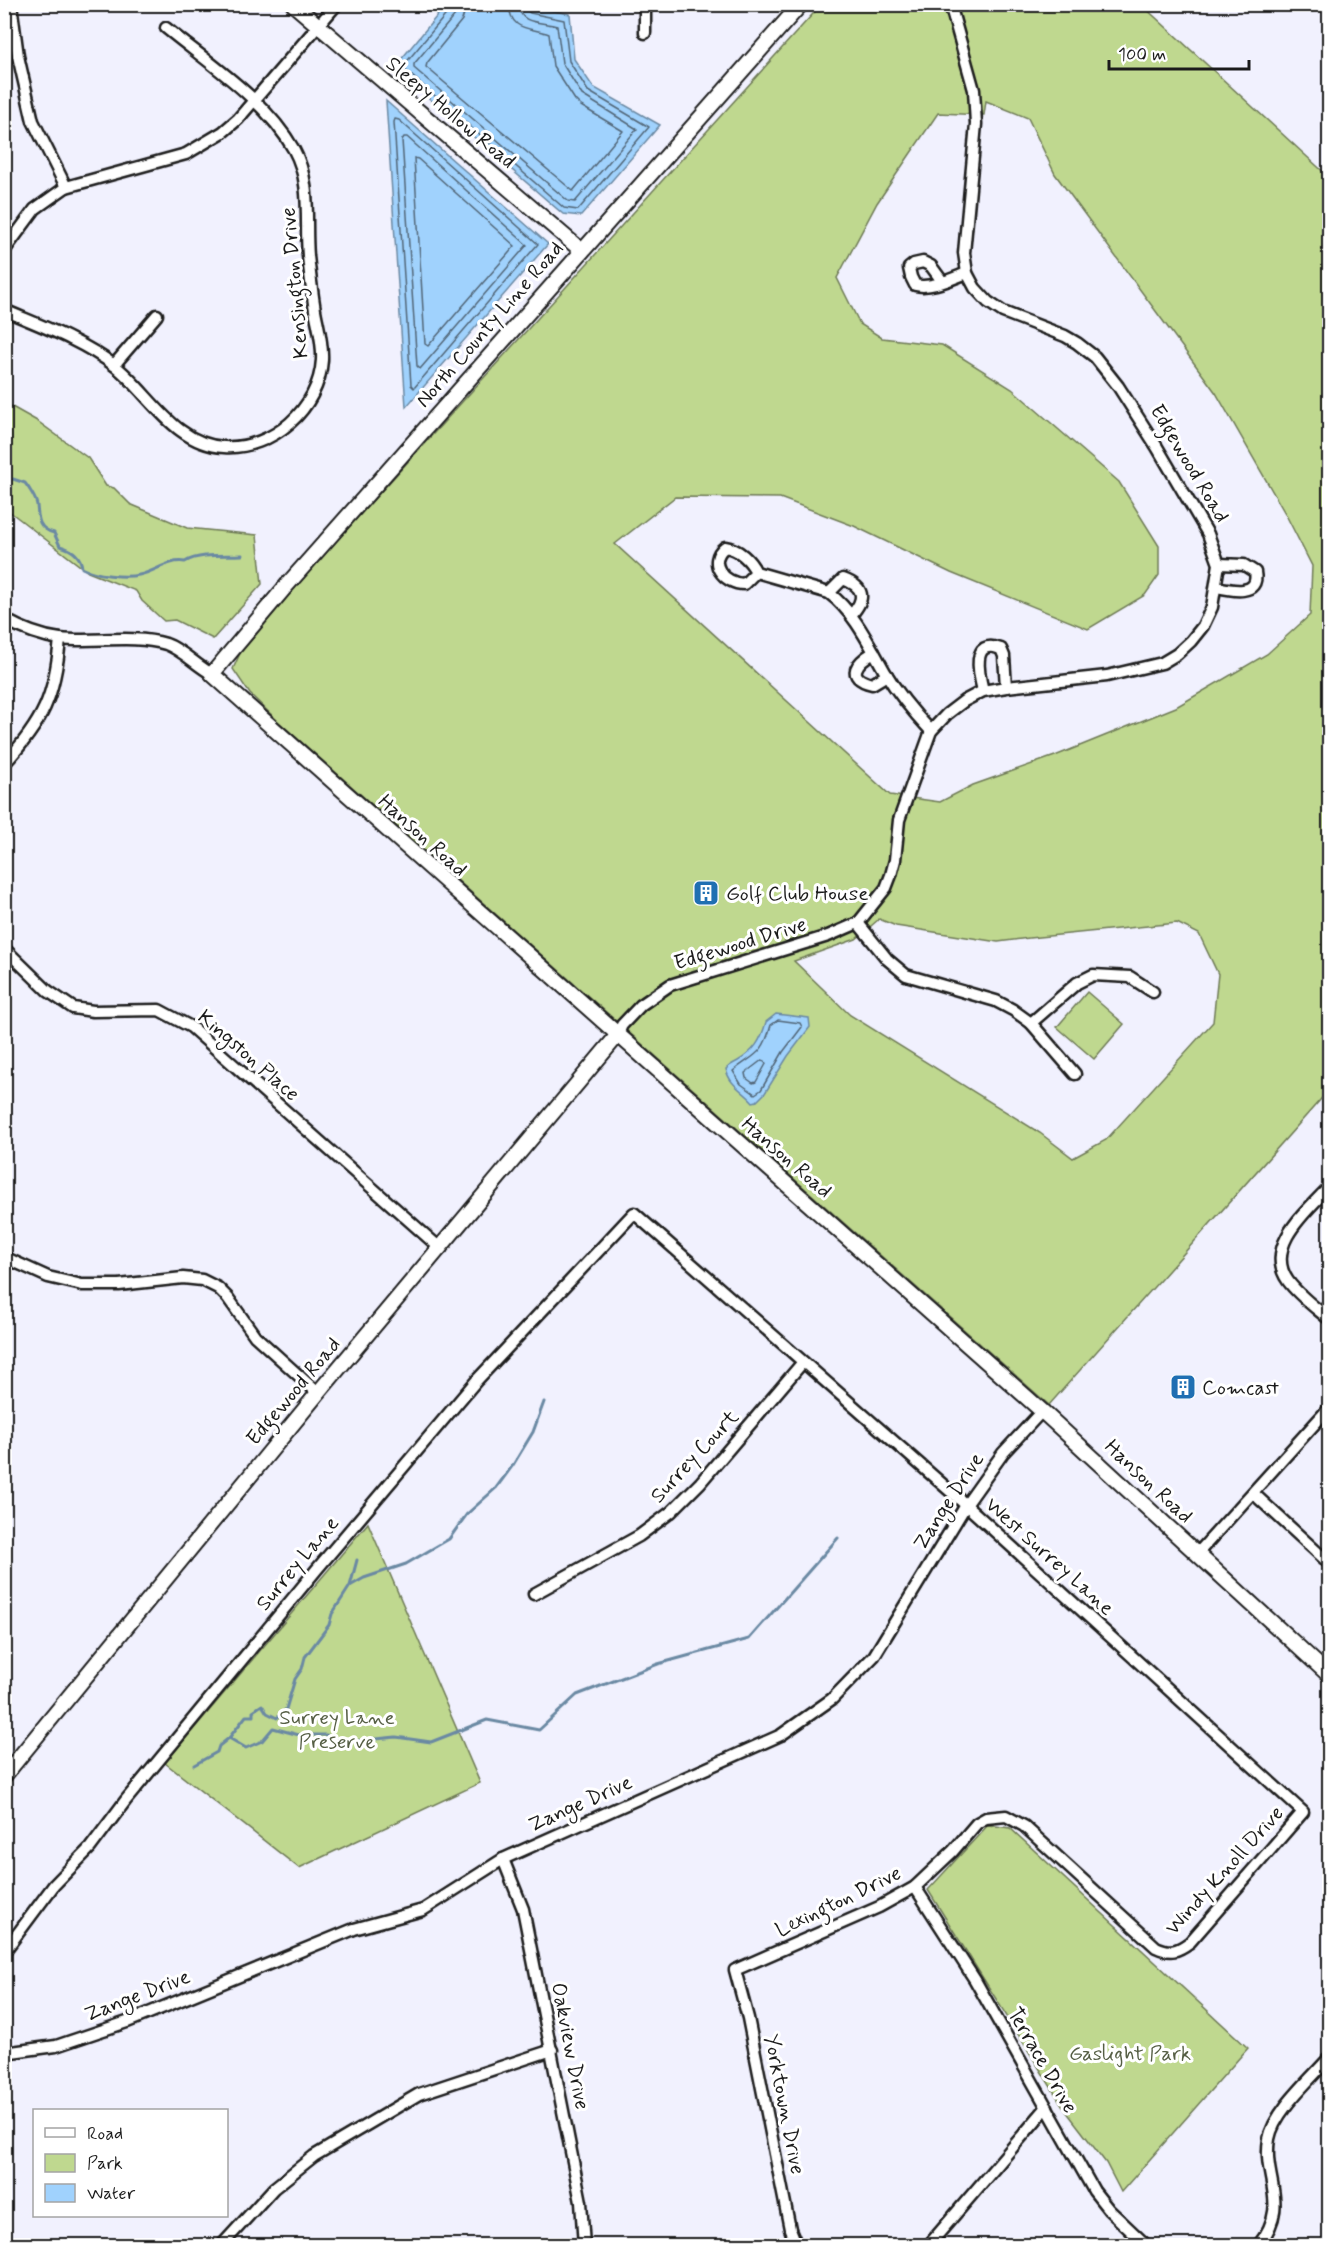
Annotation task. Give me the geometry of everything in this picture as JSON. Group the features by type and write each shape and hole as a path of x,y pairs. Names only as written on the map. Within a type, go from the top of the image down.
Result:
{"street":[{"path":"11,4 18,56 33,122 66,187"},
{"name":"Sleepy Hollow Road","path":"293,4 582,251"},
{"path":"4,251 34,209 66,187 186,154 223,132 254,100 337,4"},
{"path":"645,4 645,33"},
{"name":"North County Line Road","path":"212,674 801,4"},
{"path":"942,281 967,273 964,253 976,115 974,90 950,4"},
{"name":"Kensington Drive","path":"4,310 78,343 114,365 183,432 194,439 216,446 255,445 270,438 294,419 310,396 320,370 322,346 310,280 306,237 306,193 300,161 280,129 254,100 166,28"},
{"name":"Edgewood Road","path":"858,923 886,888 895,860 900,820 931,731 947,714 964,701 983,692 1006,687 1107,676 1162,663 1177,654 1203,626 1212,607 1216,588 1219,564 1198,513 1131,406 1095,357 1065,336 1003,312 988,302 975,288 967,273"},
{"path":"114,365 157,315"},
{"path":"1216,588 1243,591 1250,589 1255,584 1256,578 1255,572 1244,565 1219,564"},
{"path":"756,572 829,593 851,615 887,675 910,708 931,731"},
{"path":"829,593 843,579 861,592 860,606 851,615"},
{"path":"4,619 27,632 60,639 142,640 165,644 175,648 196,666 212,674"},
{"path":"4,764 43,714 57,673 60,639"},
{"path":"983,692 979,655 989,646 1001,649 1004,656 1006,687"},
{"path":"874,652 859,661 856,668 858,677 872,684 887,675"},
{"name":"Hanson Road","path":"212,674 1042,1411 1329,1676"},
{"path":"858,923 887,959 906,975 996,1001 1031,1023 1075,1074"},
{"name":"Edgewood Drive","path":"617,1036 622,1025 641,1005 670,985 828,936 858,923"},
{"name":"Kingston Place","path":"6,950 48,991 73,1008 93,1011 159,1010 191,1027 441,1249"},
{"path":"1031,1023 1077,984 1093,975 1130,977 1153,992"},
{"name":"Edgewood Road","path":"4,1776 318,1393 441,1249 617,1036"},
{"path":"1329,1186 1288,1234 1283,1245 1280,1264 1293,1287 1329,1320"},
{"name":"West Surrey Lane","path":"634,1213 966,1505 1303,1812"},
{"name":"Surrey Lane","path":"4,1952 54,1885 90,1848 126,1800 309,1578 477,1380 634,1213"},
{"path":"4,1257 48,1277 81,1285 119,1285 183,1278 202,1280 218,1288 228,1298 255,1336 318,1393"},
{"name":"Surrey Court","path":"534,1594 639,1536 671,1512 700,1483 803,1362"},
{"path":"1197,1554 1329,1407"},
{"name":"Zange Drive","path":"4,2054 56,2046 128,2022 354,1929 423,1910 503,1859 781,1735 817,1711 844,1688 874,1656 966,1505 1003,1452 1042,1411"},
{"path":"1253,1493 1329,1564"},
{"name":"Windy Knoll Drive","path":"1172,1952 1190,1942 1303,1812"},
{"name":"Lexington Drive","path":"735,1970 879,1908 915,1887 977,1823 986,1818 1006,1816 1024,1826 1156,1947 1172,1952"},
{"name":"Oakview Drive","path":"503,1859 523,1909 581,2202 584,2246"},
{"name":"Terrace Drive","path":"915,1887 975,1980 1094,2191 1147,2246"},
{"name":"Yorktown Drive","path":"735,1970 748,2018 790,2229 797,2246"},
{"path":"221,2246 274,2188 315,2156 419,2094 552,2050"},
{"path":"1258,2246 1270,2228 1275,2206 1268,2155 1269,2138 1275,2122 1329,2057"},
{"path":"928,2246 1047,2107"}],"green space":[{"path":"821,5 1142,5 1329,177 1329,1090 1049,1405 250,694 233,669 241,651 311,569","holes":["986,101 1028,118 1055,174 1216,393 1286,515 1312,566 1310,615 1267,654 1176,707 1055,756 973,785 940,802 890,795 615,544 675,497 780,498 854,526 951,573 1088,629 1145,595 1159,575 1159,546 1119,482 1012,389 942,345 882,338 860,324 837,278 877,203 938,113 984,115","879,919 896,926 998,942 1177,923 1199,934 1218,974 1213,1022 1106,1140 1073,1158 1040,1133 850,1015 794,961 856,939"]},
{"path":"5,403 37,421 88,458 106,486 114,488 130,504 187,528 257,535 262,584 213,639 175,620 164,621 142,601 136,591 88,572 5,508"},
{"path":"1087,992 1124,1024 1094,1059 1057,1027"},
{"name":"Surrey Lane Preserve","path":"368,1523 480,1783 299,1868 165,1763"},
{"name":"Gaslight Park","path":"988,1825 1010,1828 1248,2048 1121,2192 1106,2163 1066,2111 928,1890"}],"water":[{"path":"446,5 519,5 570,14 574,59 593,87 660,125 581,216 563,214 394,68"},
{"path":"386,101 548,244 406,407"},
{"path":"776,1014 809,1018 810,1027 788,1056 765,1093 753,1102 733,1084 726,1069 753,1049 762,1035 766,1022"}],"waterway":[{"path":"4,483 13,479 25,483 37,505 42,526 54,533 60,546 75,553 82,568 88,570 110,575 133,576 173,562 185,562 198,557 242,555"},
{"path":"194,1765 217,1752 219,1746 229,1738 246,1716 253,1716 253,1711 262,1705 267,1713 277,1718 286,1709 295,1679 302,1669 305,1657 329,1625 332,1614 350,1586 364,1578 406,1564 449,1539 467,1514 496,1488 513,1465 533,1432 544,1402"},
{"path":"229,1738 246,1748 262,1741 273,1728 299,1735 326,1735 345,1742 396,1737 431,1742 487,1720 539,1730 577,1695 658,1664 749,1639 838,1538"},
{"path":"350,1586 357,1560"}],"place":[{"name":"Golf Club House","path":"706,893"},
{"name":"Comcast","path":"1183,1387"}]}
